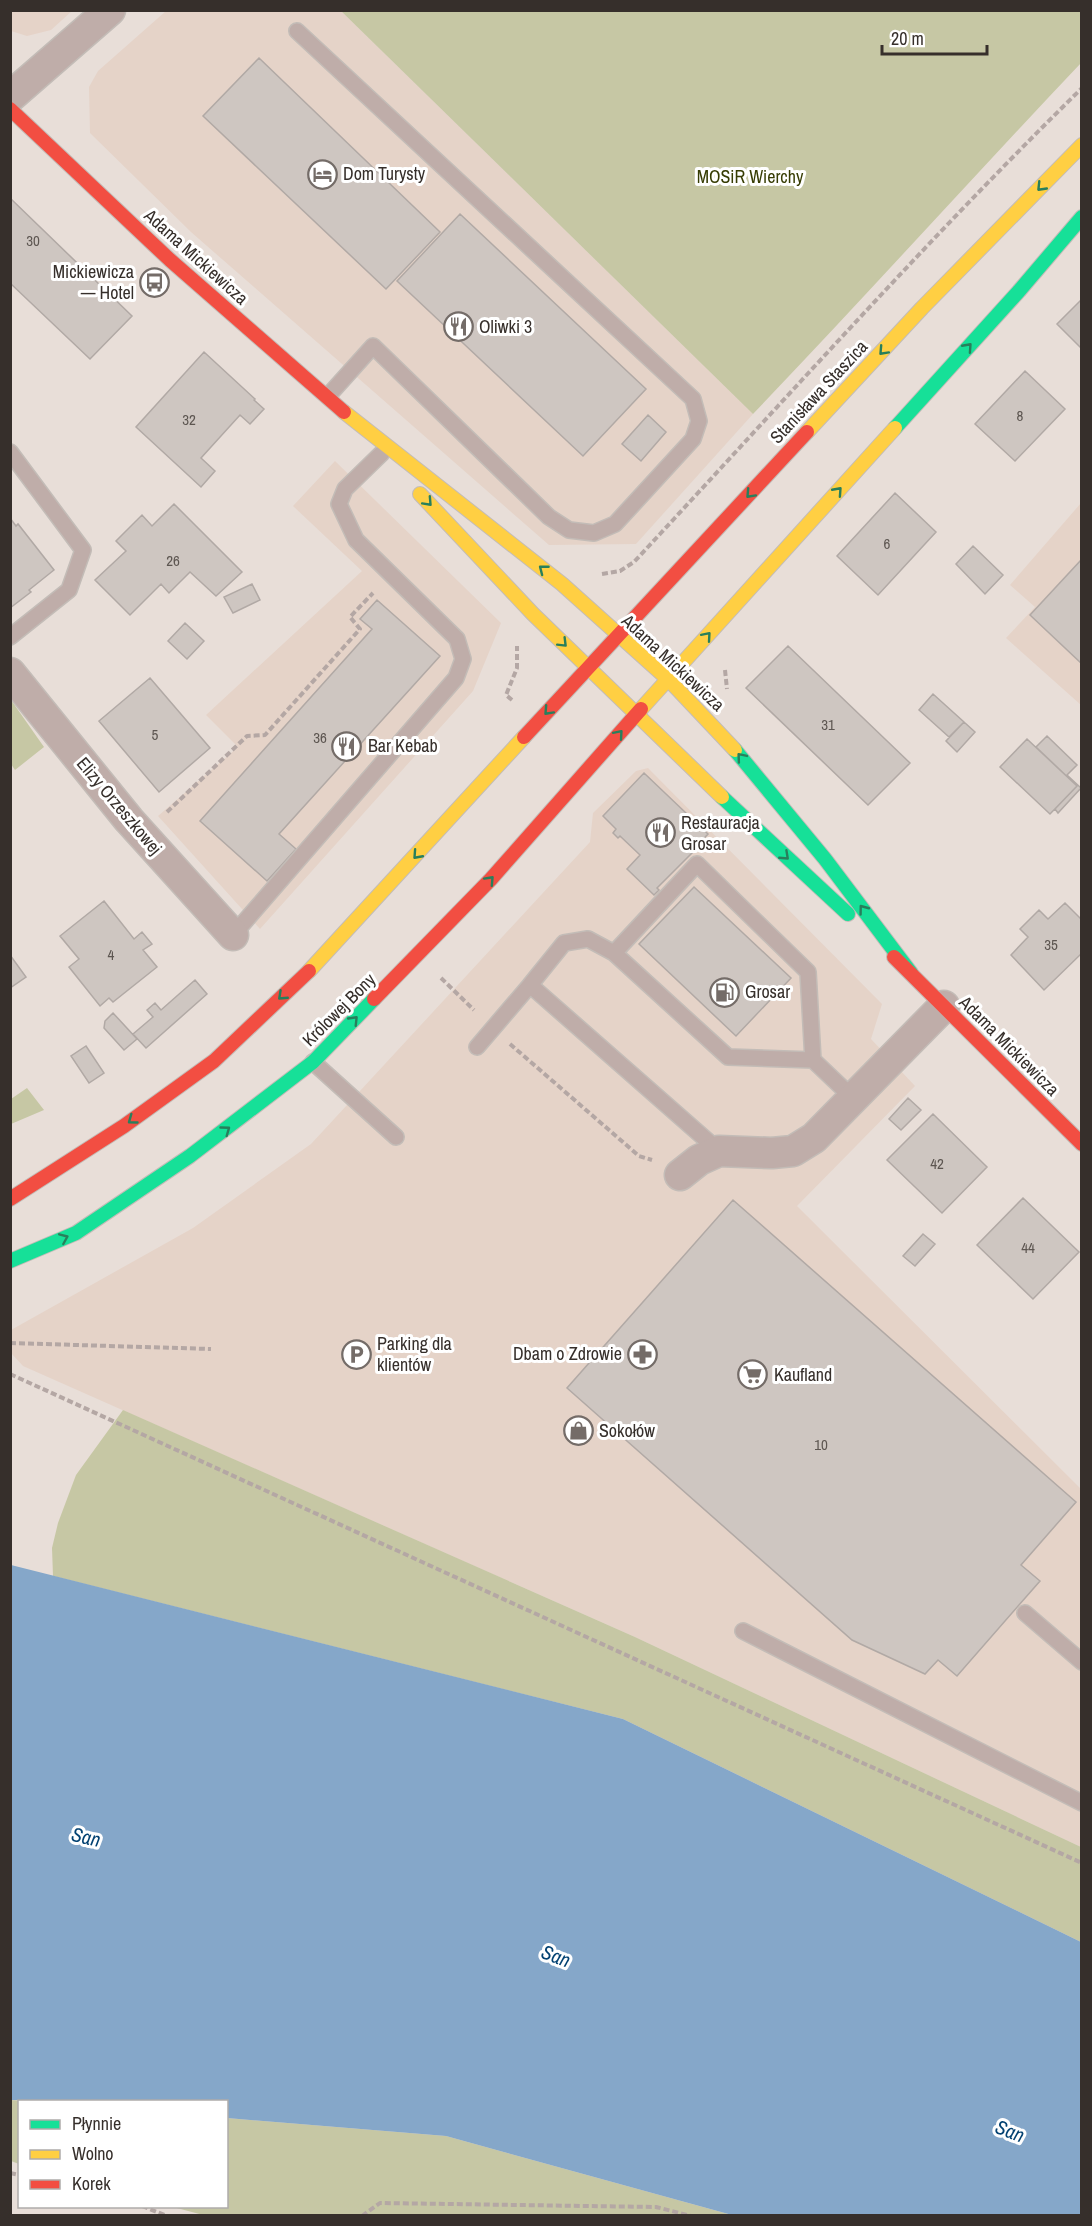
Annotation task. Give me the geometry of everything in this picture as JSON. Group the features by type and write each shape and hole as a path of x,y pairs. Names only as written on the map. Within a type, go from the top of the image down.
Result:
{"main road":[{"name":"Adama Mickiewicza","path":"10,109 170,260 363,427 562,584 669,680 727,740 825,859 911,973"},
{"name":"Stanisława Staszica","path":"588,668 914,316 1082,145"},
{"path":"637,714 1082,217"},
{"name":"Adama Mickiewicza","path":"363,427 382,453 533,614 688,765 911,973 1082,1144"},
{"path":"10,1199 124,1126 214,1061 325,956 588,668"},
{"name":"Królowej Bony","path":"10,1261 76,1233 190,1156 313,1062 491,879 637,714"}],"street":[{"path":"10,97 110,10"},
{"name":"Elizy Orzeszkowej","path":"10,673 143,836 233,935"},
{"path":"671,1166 699,1160 719,1150 772,1154 793,1151 814,1138 944,1006"}],"lane":[{"path":"297,31 693,399 699,421 693,440 615,524 594,533 569,530 549,517 373,346 328,396"},
{"path":"10,452 83,550 69,590 10,637"},
{"path":"233,935 456,678 463,659 457,639 356,540 339,504 345,489 382,453"},
{"path":"614,952 697,864 808,972 813,1060"},
{"path":"477,1047 564,943 588,939 614,952 728,1057 813,1060 854,1099"},
{"path":"530,985 719,1150"},
{"path":"313,1062 396,1137"},
{"path":"1025,1613 1082,1662"},
{"path":"743,1631 1082,1803"}],"path":[{"path":"593,573 620,571 634,562 824,354 1005,164 1082,88"},
{"path":"143,836 247,736 265,735 360,629 350,617 391,575"},
{"path":"514,702 506,695 517,668 516,640"},
{"path":"727,661 724,672 728,694"},
{"path":"438,975 492,1028 639,1156 671,1166"},
{"path":"10,1343 211,1349"},
{"path":"10,1374 1082,1863"},
{"path":"362,2216 380,2203 656,2207 691,2216"},
{"path":"147,2208 167,2216"}],"shaded area":[{"path":"10,11 72,11 51,30 27,36 11,31"},
{"path":"166,11 341,11 753,414 636,544 549,545 191,232 90,133 89,87 98,71"},
{"path":"335,461 501,623 473,691 260,929 158,816 238,747 206,715 362,571 293,506"},
{"path":"1081,503 1081,705 1006,638 1035,607 1010,585"},
{"path":"648,768 882,1004 871,1039 915,1086 797,1206 1081,1489 1081,1847 635,1637 23,1366 11,1353 11,1330 193,1228 311,1144 590,842 593,813 636,771"}],"green space":[{"name":"MOSiR Wierchy","path":"341,11 1081,11 1081,63 753,414"},
{"path":"11,700 44,747 15,770 11,764"},
{"path":"27,1088 44,1110 11,1124 11,1099"},
{"path":"123,1410 635,1637 1081,1847 1081,1942 623,1719 53,1576 52,1548 58,1523 76,1475"},
{"path":"10,2100 18,2101 18,2164 11,2161"},
{"path":"228,2118 446,2136 732,2215 207,2216 177,2208 228,2208"}],"water":[{"name":"San","path":"11,1565 623,1719 1081,1942 1081,2215 732,2215 446,2136 228,2118 228,2100 11,2100"}],"building":[{"name":"Dom Turysty","path":"259,58 440,232 386,289 203,116"},
{"path":"10,198 132,316 90,359 10,283"},
{"path":"460,214 646,389 583,456 397,281"},
{"path":"1082,299 1082,349 1057,324"},
{"path":"204,352 264,409 250,424 240,415 201,458 215,471 201,487 136,427"},
{"path":"1025,371 1065,409 1015,461 975,424"},
{"path":"648,415 666,432 641,461 622,444"},
{"path":"895,493 936,532 878,595 837,556"},
{"path":"174,504 242,572 216,596 190,572 169,593 161,584 130,615 95,580 126,551 116,541 142,515 152,526"},
{"path":"10,518 16,526 18,524 54,570 10,608"},
{"path":"973,546 1003,575 985,594 956,564"},
{"path":"1082,559 1082,664 1030,615"},
{"path":"252,584 260,600 233,613 224,597"},
{"path":"377,600 440,656 279,834 296,849 267,881 200,821 372,629 360,619"},
{"path":"185,623 204,641 187,659 168,641"},
{"path":"788,646 910,763 868,805 746,688"},
{"path":"150,678 210,748 159,792 99,721"},
{"path":"933,694 964,722 949,737 919,710"},
{"path":"964,722 975,732 957,752 946,741"},
{"path":"1047,736 1077,765 1067,775 1081,788 1058,813 1055,809 1077,786 1036,747"},
{"path":"1027,739 1077,786 1050,814 1000,767"},
{"name":"Restauracja Grosar","path":"644,773 708,834 657,888 659,890 654,895 627,869 640,855 620,836 618,838 613,833 616,829 603,816"},
{"path":"694,887 791,978 736,1036 639,944"},
{"path":"104,901 134,939 142,932 152,944 143,950 157,967 113,1002 109,998 100,1006 69,967 79,959 60,936"},
{"path":"1065,903 1082,920 1082,953 1044,990 1011,955 1028,937 1020,929 1039,910 1048,919"},
{"path":"10,955 26,977 10,988"},
{"path":"195,980 207,994 146,1048 133,1034 153,1017 147,1010 155,1003 161,1010"},
{"path":"113,1013 137,1039 124,1050 104,1028 105,1021"},
{"path":"86,1046 104,1073 89,1083 71,1056"},
{"path":"908,1098 921,1110 901,1130 889,1119"},
{"path":"933,1114 987,1167 942,1213 887,1160"},
{"path":"1023,1198 1079,1252 1033,1299 977,1245"},
{"path":"733,1200 1076,1502 1021,1565 1040,1581 957,1676 938,1660 925,1674 852,1640 567,1388"},
{"path":"923,1234 935,1244 915,1266 903,1256"}],"traffic: fast":[{"path":"895,428 1019,291 1082,217"},
{"path":"735,750 825,859 911,973"},
{"path":"722,797 848,914"},
{"path":"10,1261 76,1233 190,1156 313,1062 374,999"}],"traffic: slow":[{"path":"807,432 922,308 1082,145"},
{"path":"344,412 562,584 669,680 735,750"},
{"path":"641,709 895,428"},
{"path":"420,494 533,614 722,797"},
{"path":"309,971 524,737"}],"traffic: jam":[{"path":"10,109 170,260 344,412"},
{"path":"524,737 807,432"},
{"path":"374,999 491,879 641,709"},
{"path":"894,957 1082,1144"},
{"path":"10,1199 124,1126 214,1061 309,971"}],"place":[{"name":"Dom Turysty","path":"322,174"},
{"name":"Mickiewicza — Hotel","path":"155,282"},
{"name":"Oliwki 3","path":"458,327"},
{"name":"Bar Kebab","path":"347,746"},
{"name":"Restauracja Grosar","path":"660,833"},
{"name":"Grosar","path":"724,992"},
{"name":"Parking dla klientów","path":"356,1354"},
{"name":"Dbam o Zdrowie","path":"643,1354"},
{"name":"Kaufland","path":"753,1375"},
{"name":"Sokołów","path":"578,1431"}]}
